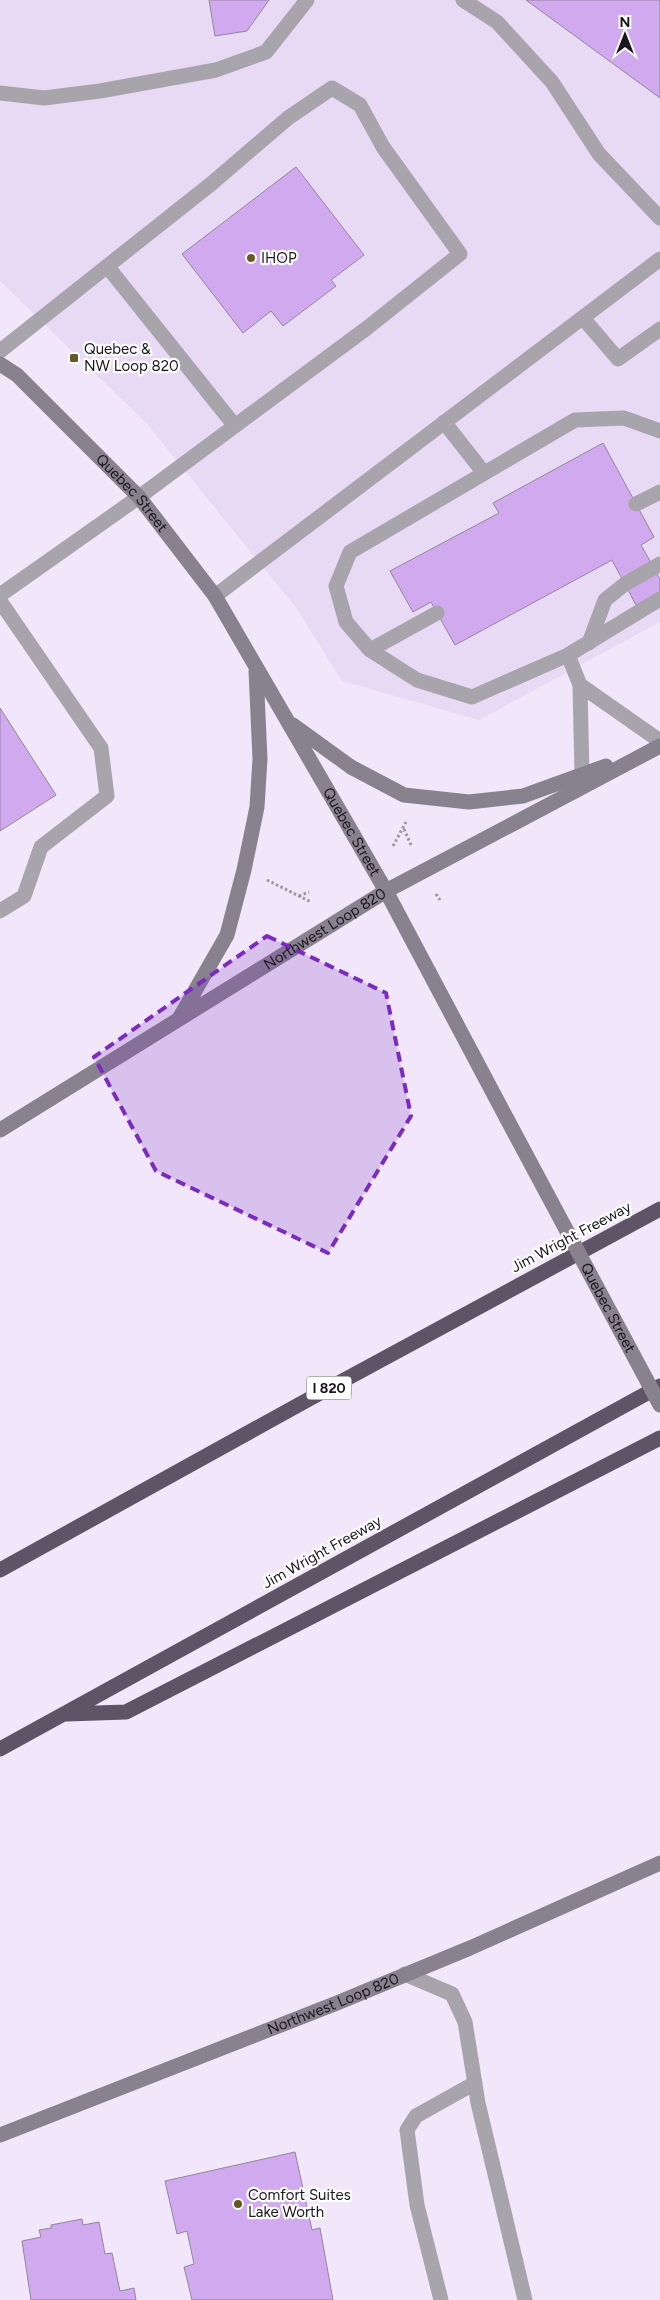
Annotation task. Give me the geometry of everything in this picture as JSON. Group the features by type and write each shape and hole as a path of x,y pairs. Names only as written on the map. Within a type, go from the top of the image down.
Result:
{"highway":[{"name":"Jim Wright Freeway","path":"0,1570 302,1402 660,1208"},
{"name":"Jim Wright Freeway","path":"0,1749 660,1386"},
{"path":"63,1714 126,1712 660,1438"}],"main road":[{"name":"Quebec Street","path":"0,364 16,375 139,497 215,596 386,891 660,1405"},
{"path":"179,1019 227,935 244,870 256,807 260,759 256,667"},
{"path":"287,721 351,767 404,795 469,802 523,796 658,745"},
{"name":"Northwest Loop 820","path":"0,1130 386,891 658,745"},
{"name":"Northwest Loop 820","path":"0,2135 405,1974 656,1866"}],"lane":[{"path":"0,93 44,98 100,91 216,70 266,52 307,0"},
{"path":"463,0 496,22 552,82 599,154 660,218"},
{"path":"0,351 211,184 288,118 332,88 360,105 383,146 460,254 367,328 235,426 139,497 0,595"},
{"path":"215,596 660,259"},
{"path":"107,266 235,426"},
{"path":"583,318 618,359 660,329"},
{"path":"660,431 624,418 575,420 350,552 336,586 346,622 370,650 417,680 472,697 568,655 660,599"},
{"path":"444,422 484,473"},
{"path":"636,504 660,492"},
{"path":"589,643 605,600 625,584 660,564"},
{"path":"0,601 101,748 107,796 41,847 24,896 0,911"},
{"path":"370,650 437,613"},
{"path":"568,655 580,685 582,775"},
{"path":"580,685 658,745"},
{"path":"405,1974 452,1994 465,2022 475,2083 524,2300"},
{"path":"441,2300 417,2205 407,2130 416,2116 475,2083"}],"path":[{"path":"394,846 403,829 408,813"},
{"path":"403,829 411,845"},
{"path":"259,875 311,902"},
{"path":"299,896 309,892"}],"highlighted area":[{"path":"267,936 386,993 411,1116 328,1253 156,1171 94,1057"}],"shaded area":[{"path":"0,0 660,0 660,622 479,720 342,681 297,609 147,424 0,281"}],"building":[{"path":"209,0 269,0 247,31 215,36"},
{"path":"526,0 660,0 660,98"},
{"path":"296,167 364,255 331,280 336,286 283,326 271,311 243,333 182,254"},
{"path":"603,443 654,537 641,545 660,579 660,592 636,605 612,560 455,645 431,602 413,612 390,571 499,513 493,503"},
{"path":"0,708 56,795 0,831"},
{"name":"Comfort Suites Lake Worth","path":"295,2152 312,2230 320,2228 333,2300 192,2300 184,2267 194,2264 187,2231 177,2234 165,2181"},
{"path":"82,2219 83,2225 99,2222 105,2254 112,2253 120,2291 134,2288 136,2300 31,2300 22,2241 41,2237 39,2230 51,2228 51,2225"}],"place":[{"name":"IHOP","path":"251,258"},
{"name":"Quebec & NW Loop 820","path":"74,358"},
{"name":"Comfort Suites Lake Worth","path":"238,2204"}]}
